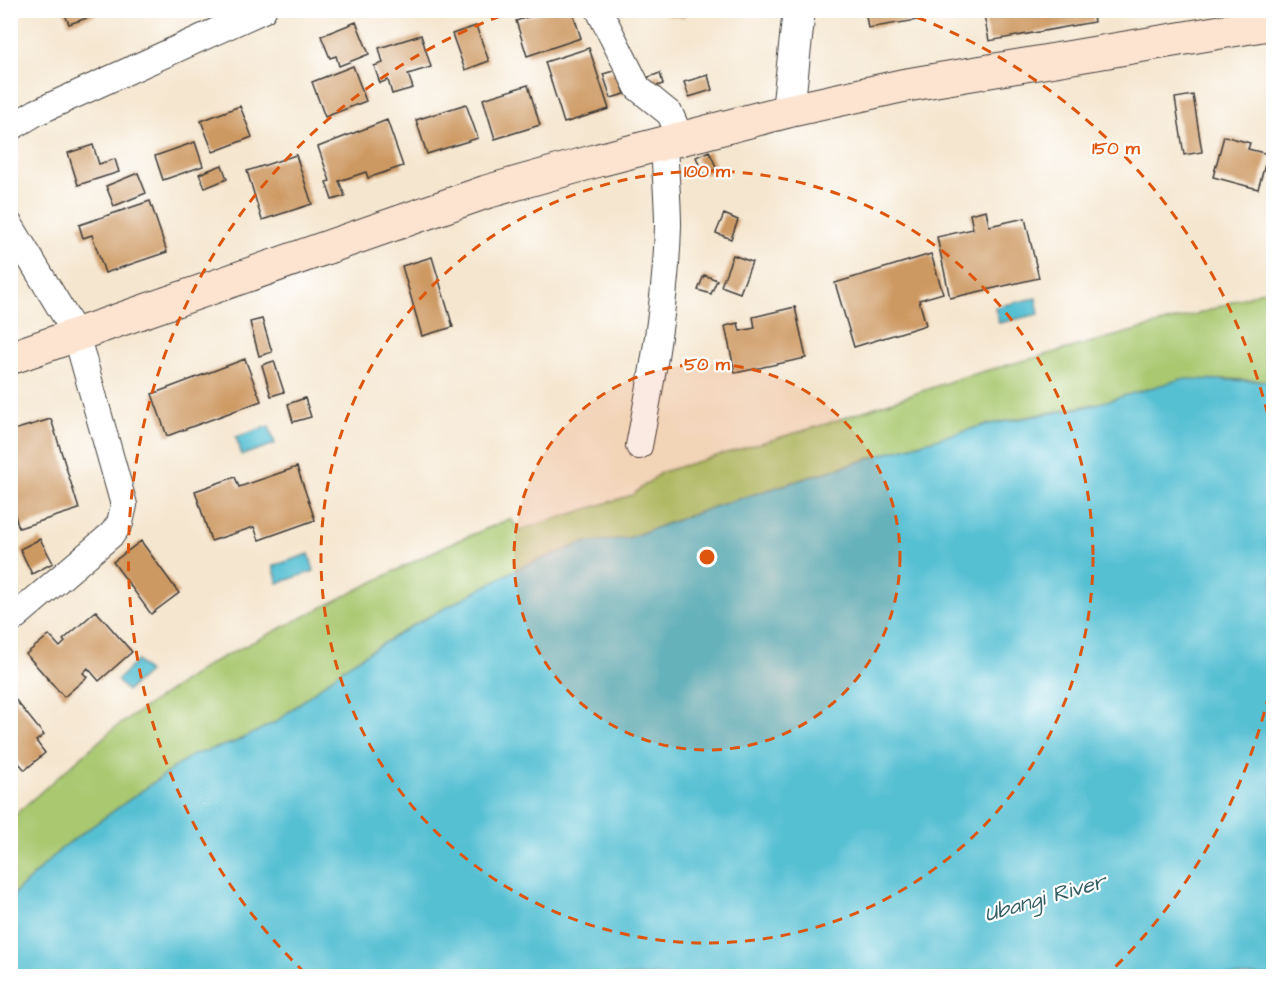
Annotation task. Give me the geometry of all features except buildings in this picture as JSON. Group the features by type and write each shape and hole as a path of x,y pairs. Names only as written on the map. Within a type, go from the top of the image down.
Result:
{"main road":[{"path":"10,358 486,192 673,141 788,111 901,86 1274,23"}],"street":[{"path":"10,128 37,112 263,10"},
{"path":"599,10 638,88 670,114 673,141 664,289 657,348 639,446"},
{"path":"788,111 799,10"},
{"path":"10,225 76,334 123,505 120,523 112,534 10,621"}],"green space":[{"path":"1273,287 1273,381 1224,379 985,425 716,506 628,538 583,543 519,568 410,627 348,665 276,722 233,743 192,755 62,848 11,897 11,818 113,729 211,663 447,545 510,519 520,530 632,495 662,472 829,423 963,377 1204,312"}],"water":[{"path":"1036,298 1039,314 999,323 995,307"},
{"name":"Ubangi River","path":"1181,379 1273,381 1273,976 11,976 11,897 62,848 192,755 233,743 276,722 348,665 410,627 519,568 583,543 628,538 716,506 985,425 1086,407"},
{"path":"269,426 275,444 242,455 236,437"},
{"path":"309,554 314,571 278,583 273,566"},
{"path":"137,661 148,672 127,691 117,680"}]}
